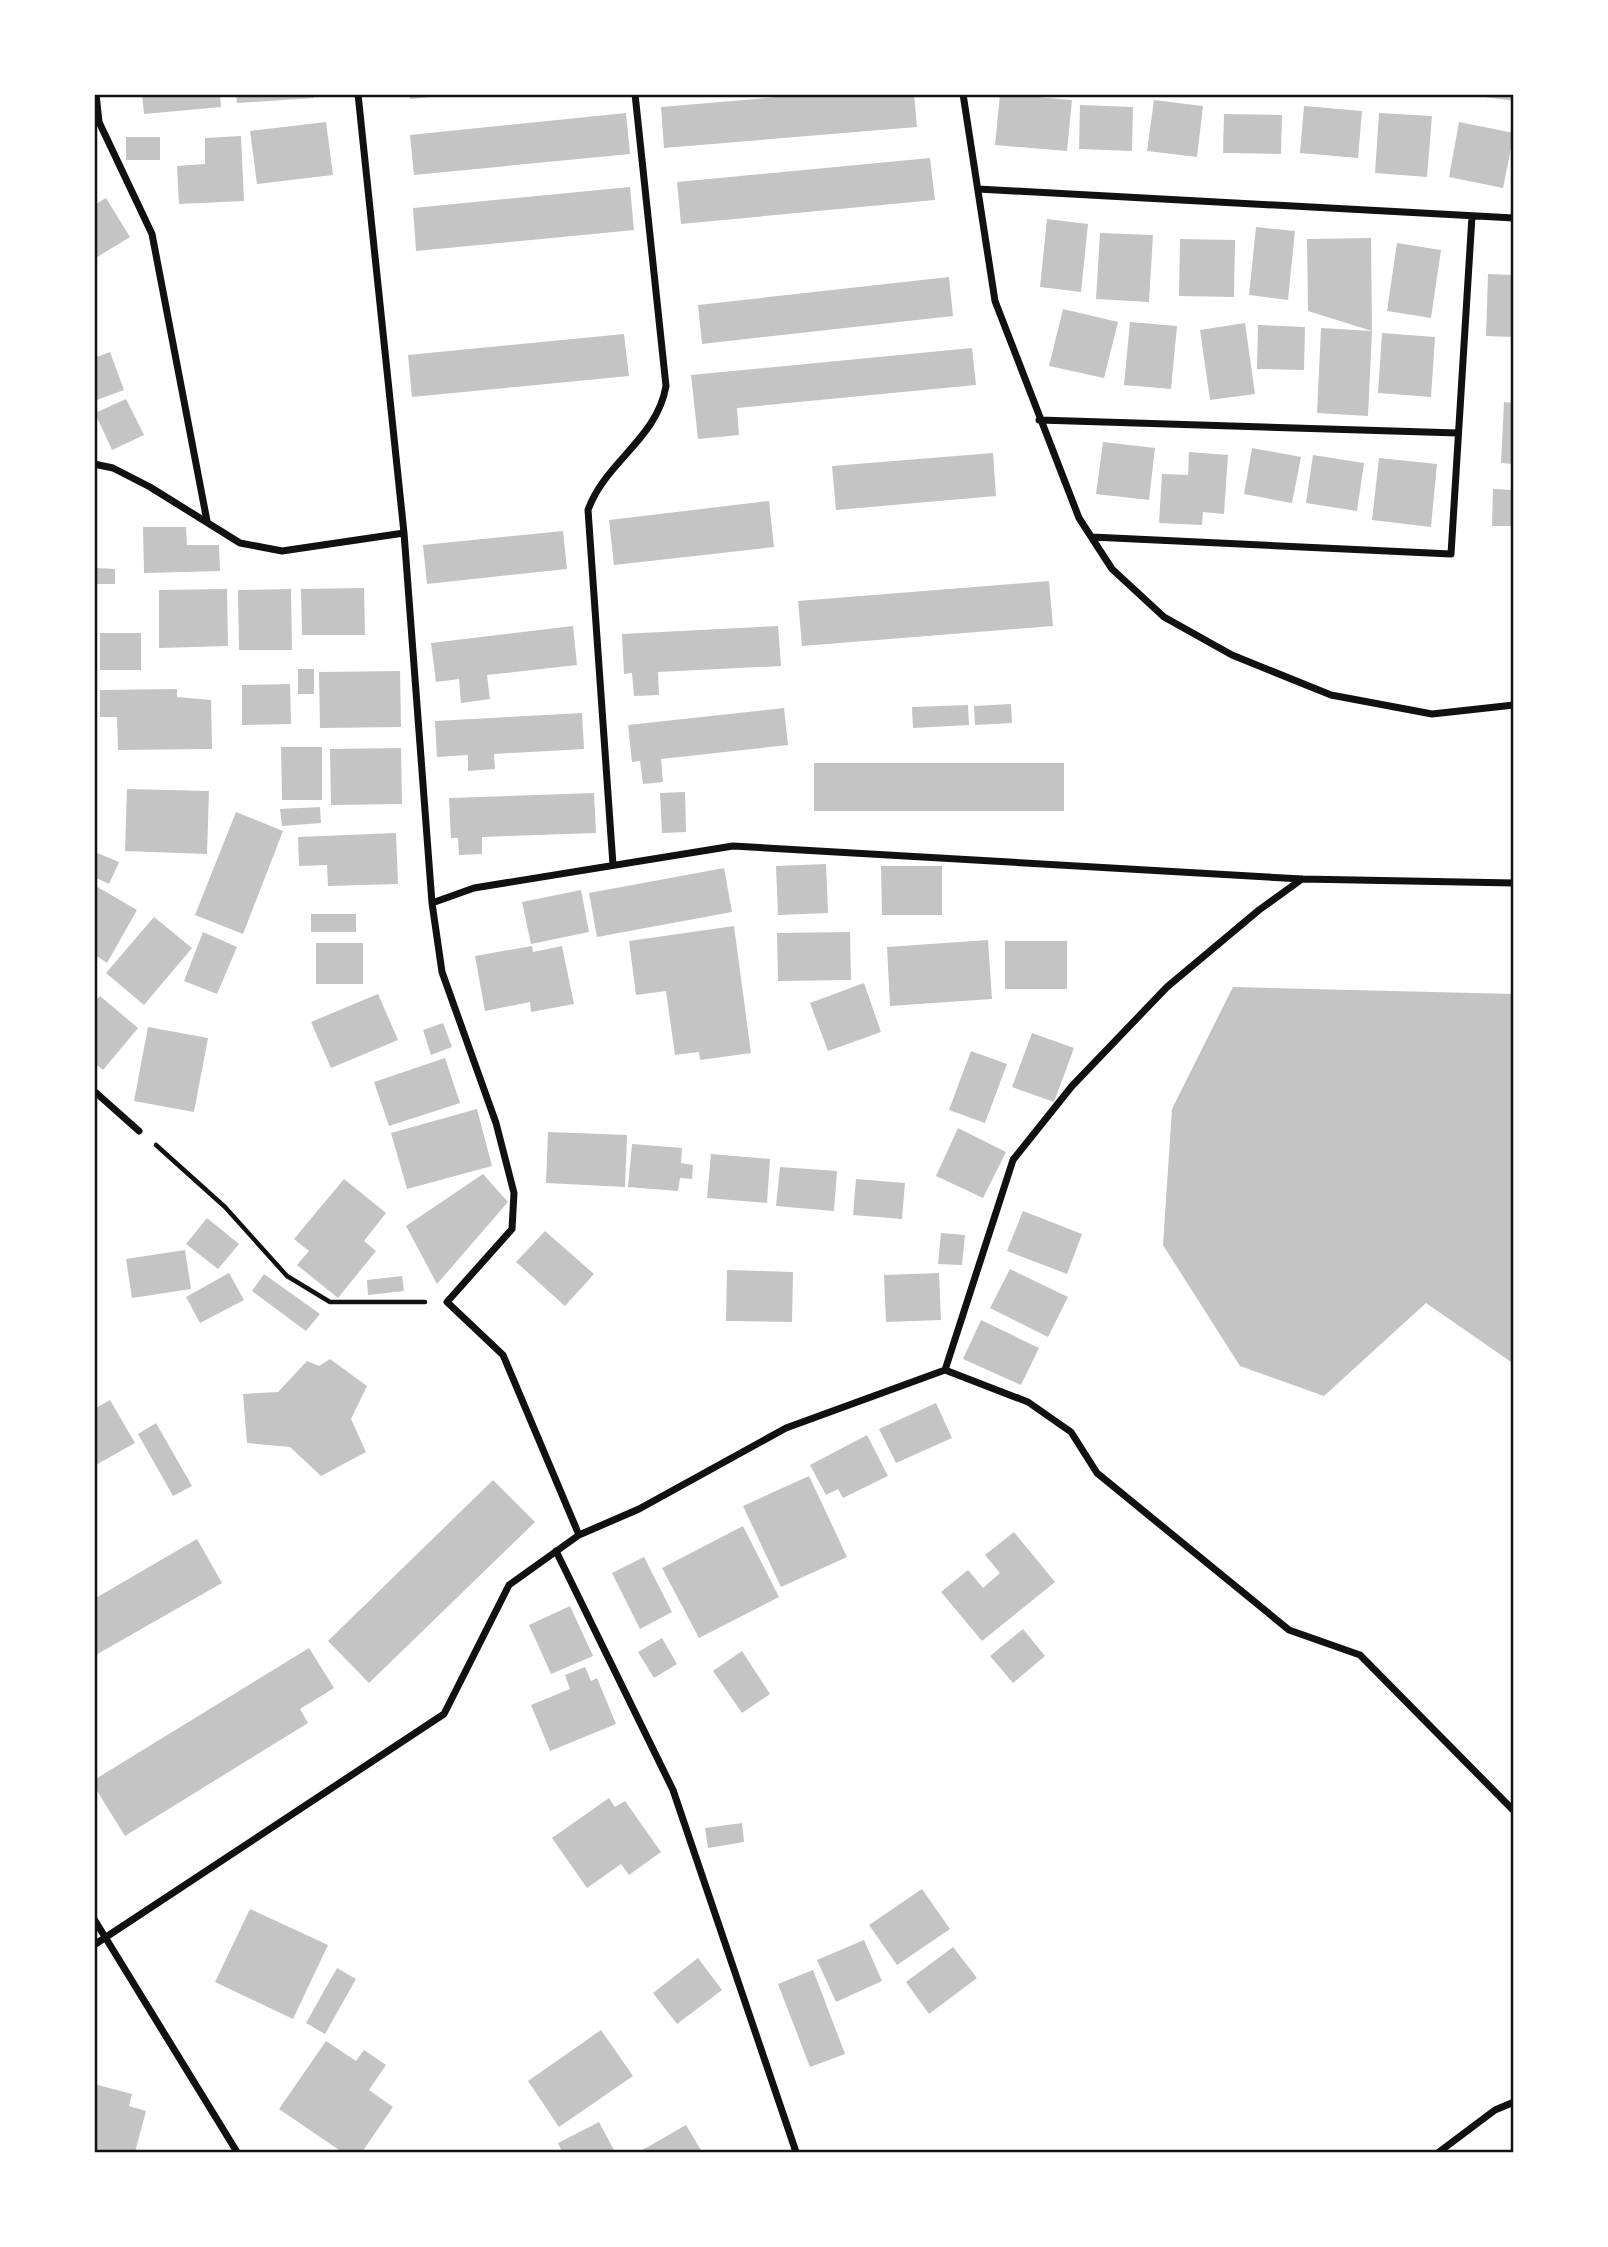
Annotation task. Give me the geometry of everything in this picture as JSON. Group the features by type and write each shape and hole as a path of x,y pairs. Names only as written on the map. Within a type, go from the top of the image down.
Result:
{"street":[{"path":"96,94 99,122 152,233 207,521"},
{"path":"358,94 404,533 432,903 442,972 495,1123 514,1193 512,1229 447,1302 503,1355 579,1535"},
{"path":"613,865 587,510 595,489 645,435 662,406 666,386 635,94"},
{"path":"963,94 995,301 1079,518 1112,569 1164,617 1232,655 1331,695 1432,714 1514,705"},
{"path":"978,189 1514,218"},
{"path":"1092,537 1451,554 1472,216"},
{"path":"1039,420 1458,433"},
{"path":"94,464 113,468 150,486 240,543 282,551 404,533"},
{"path":"432,903 474,888 733,846 1302,879 1514,883"},
{"path":"945,1370 1013,1160 1072,1086 1167,987 1259,910 1302,879"},
{"path":"94,1091 139,1131"},
{"path":"94,1945 444,1714 509,1585 579,1535 639,1509 786,1428 945,1370 1028,1402 1071,1432 1097,1473 1289,1630 1360,1655 1514,1811"},
{"path":"556,1551 673,1790 796,2152"},
{"path":"94,1919 237,2152"},
{"path":"1439,2152 1495,2110 1514,2102"}],"path":[{"path":"139,1131 225,1207 287,1276 330,1302 447,1302"}],"building":[{"path":"142,94 220,94 221,107 144,114"},
{"path":"236,94 314,94 314,98 237,103"},
{"path":"410,94 439,94 439,96 410,99"},
{"path":"813,94 914,94 917,127 664,148 661,107"},
{"path":"1000,94 1072,100 1067,151 995,145"},
{"path":"1514,94 1514,101 1477,96"},
{"path":"1154,100 1203,106 1197,157 1147,151"},
{"path":"1080,105 1133,107 1132,151 1079,149"},
{"path":"1304,106 1362,111 1358,158 1300,153"},
{"path":"626,113 630,154 414,175 410,135"},
{"path":"1379,113 1432,116 1427,177 1375,173"},
{"path":"1224,114 1282,115 1281,154 1223,153"},
{"path":"326,122 333,175 257,184 250,131"},
{"path":"1459,122 1514,133 1503,188 1449,177"},
{"path":"241,136 244,201 179,204 177,166 205,164 205,138"},
{"path":"126,137 160,137 160,160 126,160"},
{"path":"930,158 935,200 681,224 677,182"},
{"path":"630,187 634,230 416,251 413,208"},
{"path":"106,198 130,237 94,259 94,205"},
{"path":"1047,219 1088,224 1081,292 1040,287"},
{"path":"1256,227 1295,231 1288,300 1249,295"},
{"path":"1100,233 1153,235 1149,302 1096,299"},
{"path":"1371,238 1372,331 1308,311 1307,239"},
{"path":"1180,239 1235,240 1234,297 1179,296"},
{"path":"1397,243 1441,250 1431,318 1387,311"},
{"path":"1488,274 1514,275 1514,337 1486,336"},
{"path":"949,277 953,316 702,344 698,305"},
{"path":"1063,309 1118,322 1104,378 1049,366"},
{"path":"1130,322 1177,326 1171,389 1124,385"},
{"path":"1245,323 1255,394 1210,400 1200,330"},
{"path":"1258,325 1305,327 1304,370 1257,369"},
{"path":"1321,328 1372,331 1368,416 1317,413"},
{"path":"1382,333 1435,337 1431,397 1378,393"},
{"path":"624,334 629,376 412,397 408,355"},
{"path":"972,348 976,385 737,408 739,435 698,439 691,375"},
{"path":"110,352 124,390 94,401 94,358"},
{"path":"126,399 144,435 112,450 95,413"},
{"path":"1504,402 1514,403 1514,464 1501,463"},
{"path":"1103,442 1155,448 1149,500 1096,494"},
{"path":"1252,448 1301,457 1292,503 1244,494"},
{"path":"1189,452 1228,455 1224,514 1203,512 1202,525 1159,523 1162,474 1188,475"},
{"path":"993,453 996,496 836,510 832,466"},
{"path":"1313,455 1364,463 1357,511 1306,503"},
{"path":"1379,458 1437,464 1431,527 1372,520"},
{"path":"1493,489 1514,490 1514,526 1492,526"},
{"path":"769,501 774,547 614,565 609,520"},
{"path":"143,527 186,527 187,545 219,545 220,571 144,573"},
{"path":"563,531 567,569 427,584 423,545"},
{"path":"96,568 115,569 115,584 96,584"},
{"path":"1049,581 1053,626 802,646 798,601"},
{"path":"364,588 365,635 302,635 301,589"},
{"path":"227,589 228,646 159,648 159,590"},
{"path":"291,589 292,650 239,650 238,590"},
{"path":"573,626 577,665 487,675 490,699 461,703 459,679 436,682 431,643"},
{"path":"778,626 781,666 658,672 659,695 634,696 632,673 624,674 622,634"},
{"path":"100,633 141,633 141,670 100,670"},
{"path":"298,669 314,669 314,694 298,694"},
{"path":"400,671 401,727 320,728 319,672"},
{"path":"290,684 291,724 242,725 242,685"},
{"path":"177,689 177,697 211,700 212,749 118,750 117,717 100,717 100,690"},
{"path":"1011,704 1012,723 975,725 974,706"},
{"path":"968,705 969,725 913,728 912,707"},
{"path":"784,708 788,745 661,759 663,782 643,784 640,761 632,762 628,725"},
{"path":"582,713 584,749 494,754 495,769 468,771 468,755 437,757 435,721"},
{"path":"281,747 322,747 322,800 282,800"},
{"path":"401,748 402,804 331,805 330,749"},
{"path":"814,763 1064,763 1064,811 814,811"},
{"path":"127,789 209,791 207,854 125,851"},
{"path":"685,792 686,832 662,833 660,793"},
{"path":"594,793 596,833 482,837 482,854 459,855 458,838 451,838 449,798"},
{"path":"320,807 321,823 282,826 280,809"},
{"path":"236,812 283,831 243,934 195,915"},
{"path":"396,833 398,884 328,886 327,865 299,866 298,837"},
{"path":"95,852 119,862 109,884 94,877"},
{"path":"826,864 828,913 778,915 776,866"},
{"path":"881,866 942,866 942,915 882,915"},
{"path":"724,868 732,912 597,937 589,893"},
{"path":"94,885 137,910 107,963 94,954"},
{"path":"581,890 589,932 531,944 522,902"},
{"path":"311,914 356,914 356,932 311,932"},
{"path":"154,917 192,948 144,1005 106,973"},
{"path":"734,926 751,1053 700,1060 699,1052 675,1055 666,991 636,995 629,941"},
{"path":"203,932 237,947 217,994 184,981"},
{"path":"850,932 851,980 778,981 777,933"},
{"path":"988,940 992,999 890,1006 887,947"},
{"path":"1005,941 1067,941 1067,989 1005,989"},
{"path":"316,943 363,943 363,984 316,984"},
{"path":"532,946 533,952 562,946 574,1004 531,1012 530,1002 485,1011 475,956"},
{"path":"864,983 881,1032 828,1051 810,1003"},
{"path":"1233,987 1514,994 1514,1364 1426,1303 1324,1396 1240,1366 1163,1245 1172,1109"},
{"path":"378,994 398,1040 331,1068 311,1022"},
{"path":"100,996 138,1028 103,1070 94,1063 94,1002"},
{"path":"443,1023 452,1047 431,1055 423,1030"},
{"path":"148,1027 208,1038 194,1112 134,1101"},
{"path":"1032,1033 1074,1048 1054,1102 1012,1087"},
{"path":"971,1051 1007,1064 985,1123 949,1110"},
{"path":"445,1058 460,1103 389,1126 374,1082"},
{"path":"477,1109 492,1166 407,1189 391,1133"},
{"path":"958,1128 1006,1152 983,1198 936,1176"},
{"path":"548,1132 627,1135 625,1187 546,1183"},
{"path":"632,1144 682,1148 681,1163 693,1165 692,1179 680,1178 678,1191 628,1187"},
{"path":"711,1154 770,1159 767,1203 707,1198"},
{"path":"780,1167 837,1171 834,1211 776,1206"},
{"path":"483,1174 508,1202 437,1284 406,1226"},
{"path":"344,1179 386,1213 364,1241 376,1251 338,1298 297,1265 309,1251 294,1239"},
{"path":"856,1179 905,1183 902,1219 853,1215"},
{"path":"1023,1211 1082,1234 1067,1274 1007,1251"},
{"path":"207,1218 239,1244 218,1269 186,1244"},
{"path":"545,1231 594,1274 565,1306 516,1262"},
{"path":"941,1233 965,1235 962,1265 938,1264"},
{"path":"185,1250 191,1289 132,1298 126,1259"},
{"path":"1010,1269 1068,1297 1048,1337 990,1308"},
{"path":"727,1270 793,1272 792,1322 726,1321"},
{"path":"229,1273 244,1300 200,1323 186,1297"},
{"path":"939,1273 941,1320 886,1322 884,1275"},
{"path":"264,1274 320,1314 306,1331 252,1291"},
{"path":"402,1276 404,1291 368,1295 367,1280"},
{"path":"981,1320 1039,1348 1021,1385 963,1359"},
{"path":"330,1359 367,1386 351,1419 366,1452 321,1476 290,1447 247,1443 243,1394 278,1392 307,1361 319,1366"},
{"path":"110,1400 135,1443 94,1466 94,1409"},
{"path":"936,1403 952,1438 896,1463 879,1429"},
{"path":"156,1423 192,1486 173,1496 138,1434"},
{"path":"867,1435 888,1476 843,1498 838,1489 826,1495 810,1465"},
{"path":"809,1476 847,1557 781,1587 743,1506"},
{"path":"493,1480 535,1522 369,1683 328,1641"},
{"path":"743,1526 779,1597 699,1638 662,1568"},
{"path":"1014,1532 1055,1582 982,1641 941,1592 968,1570 983,1588 1000,1573 985,1555"},
{"path":"197,1539 222,1583 94,1656 94,1599"},
{"path":"644,1557 672,1612 640,1629 612,1573"},
{"path":"570,1606 593,1656 551,1674 529,1625"},
{"path":"1023,1629 1045,1656 1013,1683 990,1656"},
{"path":"662,1638 677,1664 654,1678 638,1652"},
{"path":"309,1648 334,1688 300,1709 308,1723 125,1836 94,1786 94,1780"},
{"path":"742,1651 770,1694 742,1713 713,1671"},
{"path":"585,1667 591,1681 597,1678 616,1724 550,1751 531,1705 570,1689 565,1675"},
{"path":"609,1798 615,1807 625,1801 661,1852 629,1875 621,1864 587,1888 552,1838"},
{"path":"742,1823 744,1842 708,1848 705,1828"},
{"path":"922,1889 950,1929 897,1965 869,1925"},
{"path":"250,1909 328,1945 293,2019 215,1982"},
{"path":"864,1940 882,1981 836,2002 817,1960"},
{"path":"953,1947 977,1978 929,2014 906,1982"},
{"path":"698,1958 722,1990 677,2024 653,1993"},
{"path":"337,1968 356,1979 325,2034 306,2023"},
{"path":"813,1970 845,2054 810,2067 778,1984"},
{"path":"601,2030 633,2076 559,2127 528,2081"},
{"path":"326,2041 356,2061 364,2050 386,2065 369,2090 393,2107 362,2152 342,2152 279,2109"},
{"path":"94,2084 132,2094 129,2106 146,2111 135,2152 94,2152"},
{"path":"599,2122 615,2152 562,2152 558,2143"},
{"path":"686,2125 702,2152 639,2152"}]}
